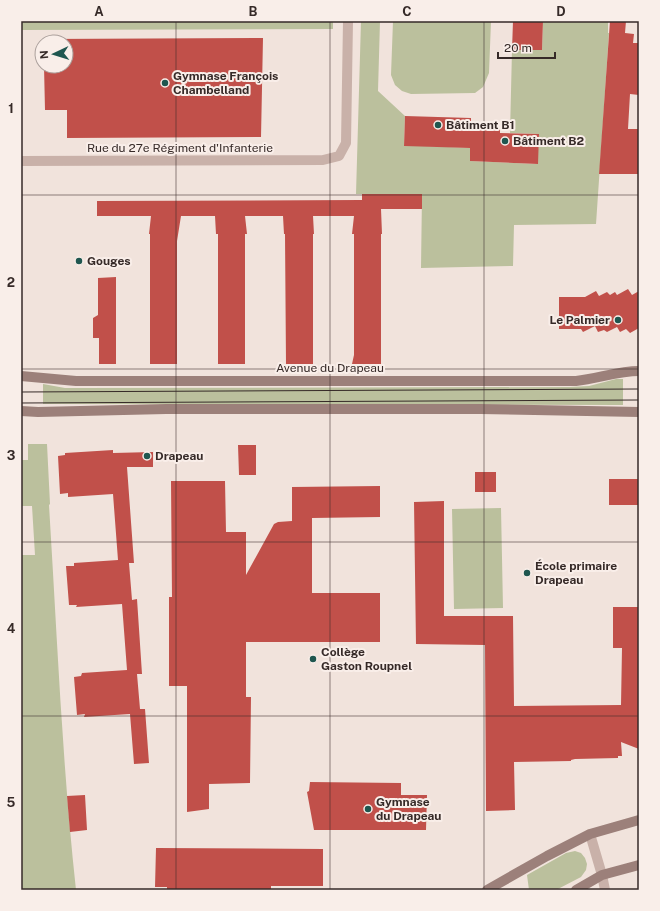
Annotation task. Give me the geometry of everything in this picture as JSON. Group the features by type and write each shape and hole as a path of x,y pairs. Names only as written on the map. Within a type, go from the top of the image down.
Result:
{"main road":[{"name":"Avenue du Drapeau","path":"21,376 76,381 576,381 588,380 609,374 639,371"},
{"path":"21,411 38,412 174,409 480,409 639,412"},
{"path":"488,890 547,856 590,834 639,820"},
{"path":"576,890 602,875 639,865"}],"street":[{"name":"Rue du 27e Régiment d'Infanterie","path":"21,161 323,160 339,156 346,143 348,21"},
{"path":"590,834 606,890"}],"green space":[{"path":"21,21 333,21 333,29 21,30"},
{"path":"361,21 380,21 378,91 405,116 404,145 470,148 470,161 537,164 539,134 510,133 512,50 542,50 543,21 608,21 609,33 596,224 514,225 513,266 421,268 422,194 356,194"},
{"path":"393,21 491,21 489,73 483,87 475,93 411,94 402,91 395,85 391,75"},
{"path":"616,379 623,379 623,405 43,404 43,384 65,388 570,387 589,386"},
{"path":"28,444 47,444 60,698 76,890 21,890 21,555 35,555 32,506 21,506 21,460 28,460"},
{"path":"501,508 503,608 454,609 452,509"},
{"path":"575,851 581,853 587,864 586,870 581,877 556,890 529,890 527,875 566,853"}],"building":[{"path":"513,21 543,21 542,50 512,50"},
{"path":"610,21 626,21 625,33 634,34 633,43 639,43 639,95 630,94 628,129 639,129 639,174 599,174"},
{"name":"Gymnase François Chambelland","path":"263,38 261,137 67,138 67,110 45,110 44,74 74,74 74,39"},
{"path":"405,116 471,118 471,126 500,128 500,133 539,134 538,164 470,161 470,148 404,146"},
{"path":"362,194 422,194 422,209 381,209 381,364 352,364 354,355 354,234 352,234 354,216 313,216 313,364 286,364 285,234 283,216 245,216 247,234 245,234 245,364 218,364 218,234 216,234 215,216 181,216 177,241 177,364 150,364 149,234 151,216 97,216 97,201 362,200"},
{"path":"116,277 116,364 99,364 99,338 93,338 93,318 98,315 98,278"},
{"path":"628,289 632,295 639,291 639,328 630,333 626,329 620,332 617,327 607,332 604,330 598,332 595,326 583,332 581,329 559,329 559,297 585,297 596,291 599,296 607,292 610,295 615,292 617,295"},
{"path":"238,445 256,445 256,475 239,475"},
{"path":"113,450 113,453 153,452 153,467 127,467 134,563 129,563 132,600 137,599 142,674 137,674 140,709 145,709 149,763 134,764 130,714 84,717 85,714 77,715 74,677 81,676 82,673 127,670 122,604 76,607 77,605 69,605 66,566 74,566 74,563 118,560 113,494 68,497 68,493 60,494 58,456 65,455 65,453"},
{"path":"475,472 496,472 496,492 475,492"},
{"path":"609,479 639,479 639,505 609,505"},
{"path":"171,481 225,481 226,532 246,532 246,575 274,524 278,522 292,521 292,487 380,486 380,517 312,518 312,593 380,593 380,642 246,642 246,697 251,697 250,783 209,784 209,809 187,812 187,686 169,686 169,597 172,597"},
{"path":"444,501 444,616 513,616 514,706 621,705 622,648 613,648 613,607 639,607 639,749 621,742 622,756 618,756 618,758 514,762 515,810 486,811 485,645 416,644 414,502"},
{"name":"Gymnase du Drapeau","path":"310,782 401,783 401,795 427,795 426,830 314,830 307,792 309,791"},
{"path":"85,795 87,830 70,832 67,796"},
{"path":"156,848 323,849 323,886 271,886 271,890 167,890 167,887 155,887"}],"tram line":[{"path":"21,392 639,389"},
{"path":"21,403 639,400"}],"place":[{"name":"Gymnase François Chambelland","path":"165,83"},
{"name":"Bâtiment B1","path":"438,125"},
{"name":"Bâtiment B2","path":"505,141"},
{"name":"Gouges","path":"79,261"},
{"name":"Le Palmier","path":"618,320"},
{"name":"Drapeau","path":"147,456"},
{"name":"École primaire Drapeau","path":"527,573"},
{"name":"Collège Gaston Roupnel","path":"313,659"},
{"name":"Gymnase du Drapeau","path":"368,809"}]}
